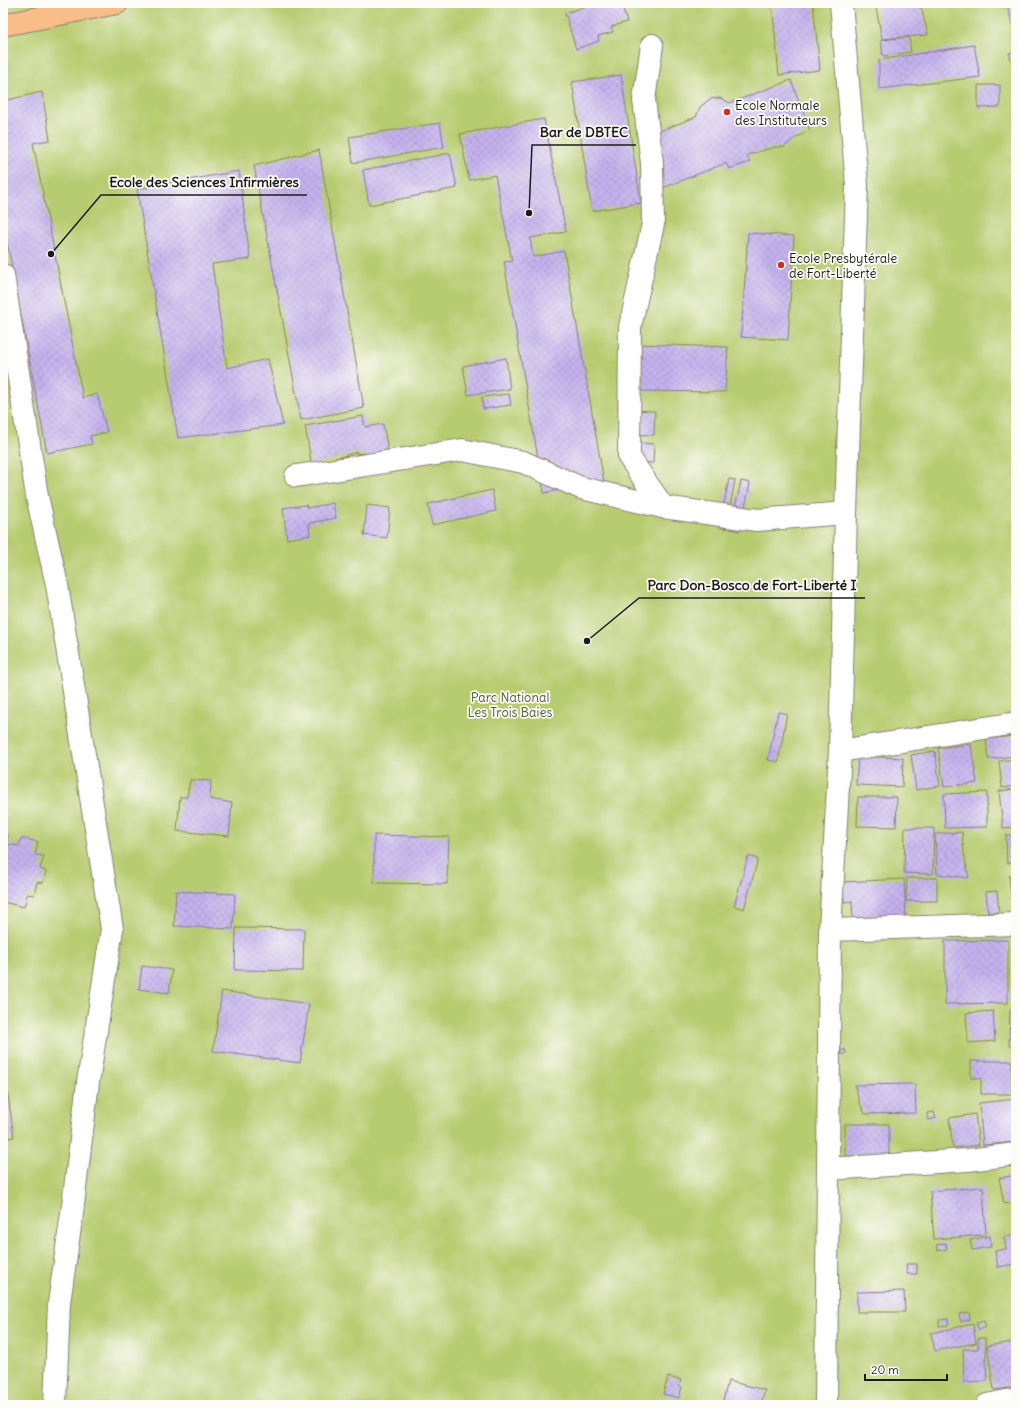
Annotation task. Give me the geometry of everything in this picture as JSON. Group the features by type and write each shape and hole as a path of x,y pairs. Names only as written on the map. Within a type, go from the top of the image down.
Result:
{"main road":[{"path":"3,25 117,3"}],"street":[{"path":"826,1405 830,930 840,751 846,513 858,185 841,3"},
{"path":"652,45 644,100 652,163 653,224 630,327 629,457 663,507"},
{"path":"3,275 37,496 57,585 112,929 88,1082 72,1213 59,1302 55,1405"},
{"path":"296,476 462,450 523,462 581,488 663,507 757,520 846,513"},
{"path":"840,751 1016,723"},
{"path":"830,930 1016,924"},
{"path":"828,1169 968,1160 1016,1154"},
{"path":"987,1405 1016,1399"}],"green space":[{"name":"Parc National Les Trois Baies","path":"3,3 1016,3 1016,1405 3,1405"}],"building":[{"path":"597,3 621,3 627,22 611,27 613,32 598,36 599,41 576,49 565,13"},
{"path":"772,3 813,3 820,70 779,75"},
{"path":"875,3 920,3 928,35 882,39"},
{"path":"1016,3 1016,36 1007,5"},
{"path":"909,37 911,52 883,56 881,40"},
{"path":"974,45 980,77 879,89 879,60"},
{"path":"1016,51 1016,67 1013,68 1009,53"},
{"path":"621,75 641,203 592,211 572,82"},
{"path":"791,80 810,130 794,139 784,147 775,147 747,155 750,162 729,169 726,163 660,189 641,138 696,117 700,107 710,99 720,98 730,103"},
{"path":"978,85 1000,85 1000,107 978,108"},
{"path":"42,92 50,140 33,143 83,398 97,394 107,432 90,436 92,444 47,453 3,220 3,101"},
{"path":"544,119 566,232 530,238 533,257 564,251 604,482 544,493 504,262 512,261 495,175 469,180 460,134"},
{"path":"440,123 444,147 353,163 349,137"},
{"path":"319,150 364,408 301,420 254,166"},
{"path":"450,153 457,188 369,205 363,170"},
{"path":"239,171 250,259 212,264 227,368 268,359 283,425 178,438 137,189"},
{"path":"748,233 794,236 788,340 741,337"},
{"path":"637,344 728,347 725,392 634,391"},
{"path":"506,358 510,389 468,395 463,366"},
{"path":"509,394 511,405 483,409 482,397"},
{"path":"625,410 655,411 654,435 625,434"},
{"path":"363,416 365,427 383,424 390,462 367,466 364,453 357,454 357,452 305,467 311,461 305,426"},
{"path":"627,442 654,444 653,463 625,461"},
{"path":"729,479 735,480 726,529 719,527"},
{"path":"741,481 750,483 740,531 730,529"},
{"path":"492,490 496,511 432,525 428,504"},
{"path":"333,503 336,518 309,523 310,535 287,539 283,508 306,505 307,508"},
{"path":"367,505 390,508 387,538 364,535"},
{"path":"778,712 787,714 778,762 768,760"},
{"path":"1016,736 1016,756 988,759 986,739"},
{"path":"971,744 977,783 944,787 938,748"},
{"path":"935,751 940,786 916,790 911,755"},
{"path":"858,756 903,758 902,787 856,785"},
{"path":"1016,759 1016,786 1002,788 999,761"},
{"path":"190,780 211,781 210,799 232,803 229,836 177,831 180,797 187,797"},
{"path":"1016,789 1016,827 1003,828 999,791"},
{"path":"987,792 987,827 945,828 944,794"},
{"path":"858,797 897,797 896,827 857,826"},
{"path":"905,828 934,828 933,874 904,873"},
{"path":"962,832 964,854 969,878 937,874 935,834"},
{"path":"3,834 8,835 7,844 19,846 21,838 38,842 35,855 44,856 40,869 46,871 43,883 37,882 34,895 27,894 24,907 3,902"},
{"path":"374,835 449,837 447,884 374,883"},
{"path":"1006,835 1016,835 1016,862 1007,863"},
{"path":"748,856 758,859 744,909 734,906"},
{"path":"1016,875 1016,906 1012,906 1009,876"},
{"path":"907,878 937,878 937,901 906,901"},
{"path":"904,879 906,919 853,922 852,901 844,902 843,882"},
{"path":"176,891 235,894 233,929 174,926"},
{"path":"997,891 999,912 988,913 986,892"},
{"path":"236,928 304,929 303,971 235,970"},
{"path":"1008,940 1008,1003 945,1004 945,941"},
{"path":"142,966 172,970 169,993 139,989"},
{"path":"222,991 309,1004 300,1063 213,1051"},
{"path":"1010,1009 1016,1009 1016,1046 1009,1046"},
{"path":"993,1011 995,1041 968,1043 966,1013"},
{"path":"845,1049 846,1053 842,1055 841,1051"},
{"path":"971,1061 1012,1061 1012,1094 981,1094 981,1078 971,1078"},
{"path":"3,1082 6,1082 14,1137 3,1139"},
{"path":"915,1084 916,1113 865,1114 859,1101 855,1085"},
{"path":"1015,1099 1016,1142 983,1145 979,1103"},
{"path":"934,1112 936,1118 928,1120 927,1113"},
{"path":"975,1114 979,1145 953,1148 949,1118"},
{"path":"845,1124 889,1124 889,1155 845,1156"},
{"path":"1016,1175 1016,1202 1004,1204 999,1178"},
{"path":"983,1187 986,1235 934,1239 930,1191"},
{"path":"1016,1235 1016,1264 998,1267 995,1251 1006,1249 1004,1237"},
{"path":"990,1236 991,1247 972,1250 970,1240"},
{"path":"946,1243 947,1249 938,1251 936,1245"},
{"path":"906,1264 917,1264 917,1274 907,1274"},
{"path":"904,1291 905,1312 857,1312 857,1292"},
{"path":"969,1312 970,1319 961,1322 959,1314"},
{"path":"948,1319 948,1325 939,1326 939,1320"},
{"path":"984,1321 986,1327 979,1330 976,1323"},
{"path":"973,1324 976,1343 935,1351 931,1333"},
{"path":"1014,1331 1016,1331 1016,1339 1013,1339"},
{"path":"978,1338 985,1338 987,1381 964,1382 963,1349 978,1349"},
{"path":"1012,1342 1016,1368 1016,1387 994,1390 987,1346"},
{"path":"668,1377 681,1380 679,1386 682,1387 679,1398 663,1394"},
{"path":"728,1381 765,1390 761,1405 722,1405"}],"place":[{"name":"Ecole Normale des Instituteurs","path":"727,112"},
{"name":"Bar de DBTEC","path":"529,213"},
{"name":"Ecole des Sciences Infirmières","path":"51,254"},
{"name":"Ecole Presbytérale de Fort-Liberté","path":"781,265"},
{"name":"Parc Don-Bosco de Fort-Liberté I","path":"587,641"}]}
